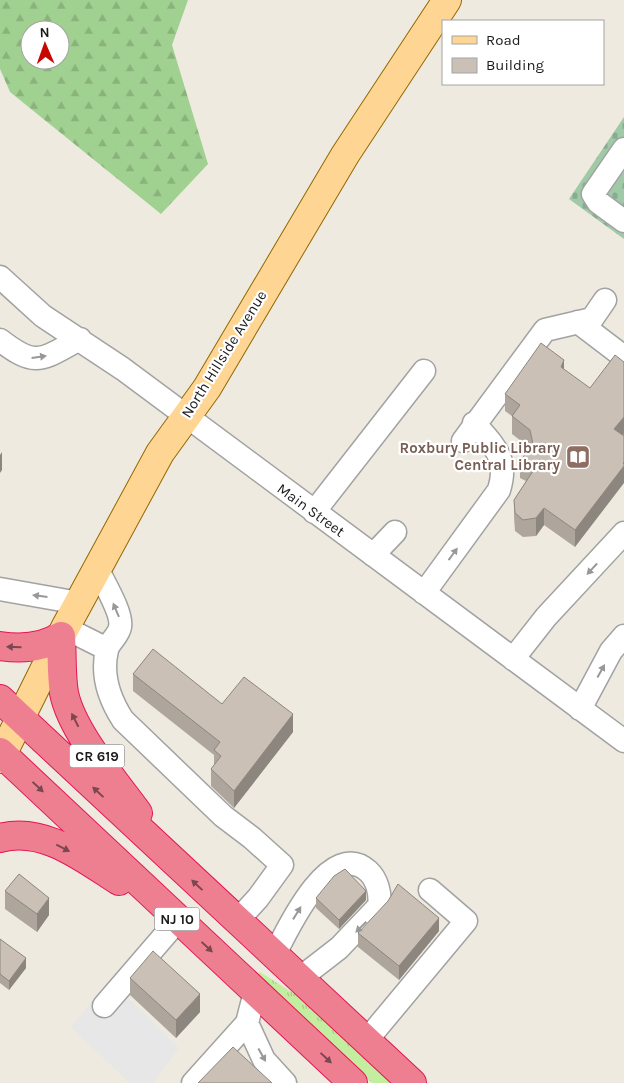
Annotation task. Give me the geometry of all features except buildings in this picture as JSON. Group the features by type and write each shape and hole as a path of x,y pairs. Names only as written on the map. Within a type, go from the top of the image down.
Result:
{"highway":[{"path":"0,646 35,646 52,641 63,632"},
{"name":"CR 619","path":"63,632 65,694 82,735 172,861"},
{"name":"NJ 10","path":"0,699 412,1083"},
{"name":"NJ 10","path":"1,755 353,1083"},
{"path":"0,838 30,835 58,845 175,918"}],"main road":[{"name":"North Hillside Avenue","path":"1,755 63,632 160,453 206,388 345,155 447,0"}],"street":[{"path":"624,149 593,194 598,202 624,221"},
{"name":"Main Street","path":"0,277 43,316 80,339 186,416 624,741"},
{"path":"424,593 499,490 504,476 500,453 468,432 545,330 592,319 605,300"},
{"path":"578,322 624,357"},
{"path":"0,340 19,354 38,359 46,357 80,339"},
{"path":"314,512 424,371"},
{"path":"373,555 395,532"},
{"path":"513,659 546,617 624,533"},
{"path":"98,570 119,613 120,627 107,650 107,687 114,707 123,720 223,816 252,838 282,865 258,898 237,921"},
{"path":"0,589 79,603"},
{"path":"63,632 107,650"},
{"path":"580,709 612,652 624,636"},
{"path":"274,956 300,908 329,873 340,864 351,862 368,871 380,892 379,906 339,948 299,979"},
{"path":"366,1041 466,921 430,890"},
{"path":"104,1006 175,918"},
{"path":"193,1083 247,1023 255,992"},
{"path":"247,1023 264,1060 285,1083"}],"green space":[{"path":"0,0 188,0 172,45 208,164 161,214 10,92 0,69"},
{"path":"624,117 624,239 569,199"},
{"path":"260,972 301,998 394,1083 372,1083 257,975"}],"shaded area":[{"path":"107,983 125,996 114,1012 116,1013 129,998 179,1048 153,1083 130,1083 71,1027"}],"place":[{"name":"Roxbury Public Library Central Library","path":"578,457"}]}
